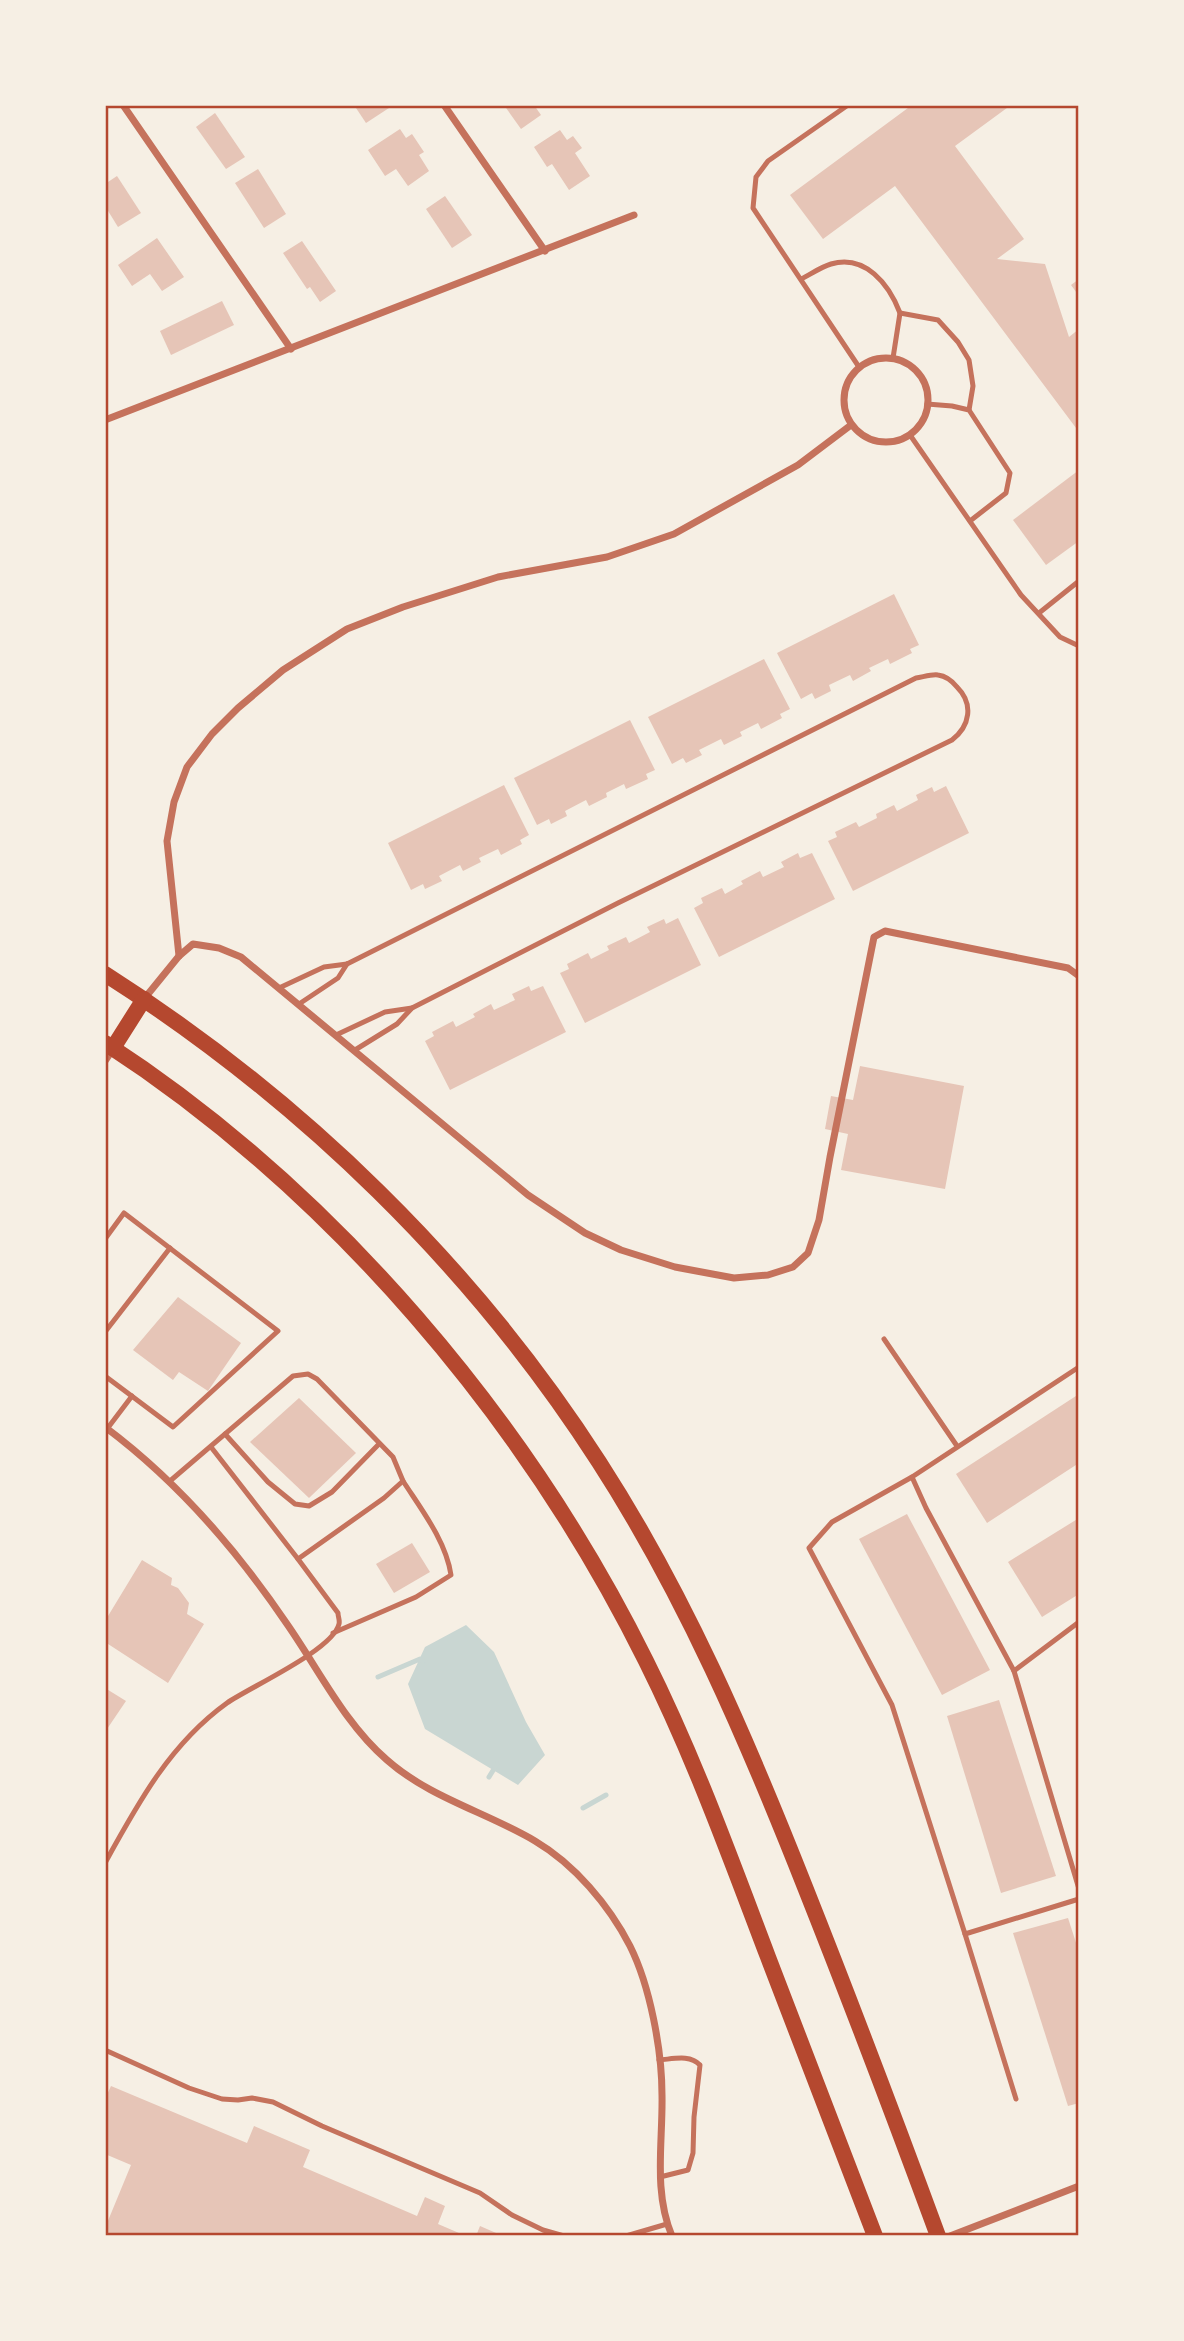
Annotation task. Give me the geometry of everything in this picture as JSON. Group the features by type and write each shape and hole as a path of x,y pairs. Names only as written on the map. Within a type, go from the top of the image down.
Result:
{"highway":[{"path":"105,974 145,999 268,1091 385,1198 494,1317 599,1461 678,1598 721,1684 826,1940 937,2236"},
{"path":"145,999 108,1051 205,1116 346,1242 439,1345 487,1405 569,1522 646,1661 703,1785 875,2236"}],"street":[{"path":"123,105 291,349"},
{"path":"444,105 545,251"},
{"path":"105,420 634,215"},
{"path":"894,358 907,363 918,372 925,384 926,412 920,425 910,435 885,442 872,440 851,425 843,401 845,388 850,376 869,360 894,358"},
{"path":"178,956 167,841 174,802 187,767 212,734 283,670 347,629 403,607 498,577 607,557 674,534 798,465 851,425"},
{"path":"145,999 178,956 193,944 219,948 241,957 528,1195 585,1233 621,1250 675,1267 734,1278 768,1275 793,1267 807,1253 819,1220 874,937 885,931 1068,968 1079,976"},
{"path":"106,1428 170,1480 224,1540 278,1611 360,1735 387,1761 414,1781 536,1841 572,1869 607,1909 630,1947 659,2044 662,2094 660,2177 667,2224 672,2236"},
{"path":"950,2236 1079,2186"}],"lane":[{"path":"848,105 768,161 756,177 753,208 859,367"},
{"path":"801,279 831,264 855,262 874,272 900,313 894,358"},
{"path":"900,313 938,320 958,342 969,360 973,386 969,410 1010,474 1006,493 970,521"},
{"path":"927,404 969,410"},
{"path":"910,435 1021,595 1060,637 1079,646"},
{"path":"1039,613 1079,581"},
{"path":"279,988 324,967 347,964 916,678 938,675 951,680 964,694 968,705 966,724 952,740 618,903 412,1008 385,1012 336,1035"},
{"path":"299,1004 338,978 347,964"},
{"path":"355,1050 397,1024 412,1008"},
{"path":"105,1238 124,1213 278,1331 173,1427 105,1376"},
{"path":"105,1332 170,1248"},
{"path":"884,1339 957,1446"},
{"path":"1016,2099 892,1705 809,1548 832,1521 912,1476 1079,1367"},
{"path":"170,1480 293,1376 308,1374 317,1379 393,1457 403,1481 449,1561 451,1575 416,1597 333,1633"},
{"path":"106,1428 132,1396"},
{"path":"225,1434 268,1482 295,1504 309,1506 332,1492 379,1444"},
{"path":"105,1863 153,1780 180,1744 227,1703 309,1656 333,1633 339,1623 338,1613 211,1447"},
{"path":"912,1476 926,1508 1014,1671 1079,1889"},
{"path":"298,1559 384,1499 403,1481"},
{"path":"1014,1671 1079,1622"},
{"path":"965,1934 1079,1899"},
{"path":"105,2050 189,2088 222,2099 238,2101 252,2098 273,2102 322,2126 480,2193 512,2215 543,2230 564,2236"},
{"path":"659,2060 684,2058 696,2060 700,2065 693,2154 688,2170 660,2177"},
{"path":"626,2236 667,2224"}],"shaded area":[{"path":"466,1625 494,1652 526,1722 545,1755 518,1785 425,1729 408,1684 425,1647"}],"building":[{"path":"354,105 387,105 389,108 366,123"},
{"path":"504,105 534,105 541,115 521,129"},
{"path":"912,105 1011,105 955,146 1024,239 997,259 1045,264 1069,337 1079,329 1079,432 895,186 823,239 790,195"},
{"path":"215,113 245,157 226,169 196,127"},
{"path":"400,129 406,138 412,134 424,152 419,155 429,171 408,186 396,169 385,176 368,150"},
{"path":"560,130 567,140 573,136 582,148 575,153 590,176 569,190 552,164 547,167 534,147"},
{"path":"258,169 286,214 264,228 235,183"},
{"path":"117,176 141,213 118,227 105,206 105,184"},
{"path":"445,196 472,235 452,248 426,209"},
{"path":"157,238 184,277 162,291 150,274 132,286 118,265"},
{"path":"302,241 336,291 320,302 310,287 307,289 283,253"},
{"path":"1079,279 1079,296 1071,285"},
{"path":"222,301 234,325 171,355 160,331"},
{"path":"1079,470 1079,541 1046,565 1013,520"},
{"path":"894,594 919,645 910,649 912,653 890,664 888,659 869,668 871,671 853,681 850,675 829,685 831,691 815,699 812,693 801,699 777,653"},
{"path":"764,659 790,709 780,714 782,718 761,729 758,723 740,732 742,736 724,745 721,739 699,750 702,755 686,763 683,758 672,764 648,717"},
{"path":"630,720 655,770 646,774 648,779 626,789 624,784 589,806 586,800 565,811 567,816 551,824 549,819 537,825 514,778"},
{"path":"504,785 529,835 520,840 522,844 501,855 498,849 479,858 481,862 463,871 460,865 439,876 442,881 425,889 423,884 411,890 388,843"},
{"path":"946,786 969,833 853,891 828,841 837,837 835,832 856,822 859,827 894,805 897,811 918,800 916,795 932,787 934,792"},
{"path":"798,853 800,858 812,853 835,899 719,957 694,908 703,903 701,898 722,888 725,894 760,871 763,877 784,867 781,862"},
{"path":"678,918 701,965 585,1023 560,973 569,969 567,964 588,953 591,959 609,950 607,946 626,937 629,943 650,932 647,927 664,919 666,924"},
{"path":"529,986 531,991 543,986 566,1032 450,1090 425,1041 434,1036 432,1032 453,1021 456,1027 491,1004 494,1010 515,1000 512,994"},
{"path":"860,1066 964,1086 945,1189 841,1170 848,1134 825,1129 831,1096 853,1100"},
{"path":"178,1297 241,1343 208,1391 179,1372 173,1380 133,1350"},
{"path":"1079,1394 1079,1463 987,1523 956,1474"},
{"path":"299,1398 356,1453 309,1498 250,1442"},
{"path":"907,1514 990,1670 942,1695 859,1539"},
{"path":"1079,1518 1079,1594 1042,1617 1008,1562"},
{"path":"412,1543 430,1572 394,1593 376,1564"},
{"path":"142,1560 172,1578 171,1585 178,1588 189,1603 187,1614 204,1624 168,1683 105,1642 105,1621"},
{"path":"105,1688 126,1701 105,1732"},
{"path":"999,1700 1056,1876 1001,1893 947,1716"},
{"path":"1068,1918 1079,1952 1079,2103 1068,2106 1013,1933"},
{"path":"111,2086 247,2143 254,2126 310,2150 303,2167 417,2216 425,2197 445,2206 438,2224 466,2236 105,2236 105,2228 131,2165 105,2154 105,2099"},
{"path":"480,2226 503,2236 476,2236"}],"waterway":[{"path":"378,1677 420,1659 423,1661"},
{"path":"489,1777 497,1764"},
{"path":"583,1808 606,1795"}]}
